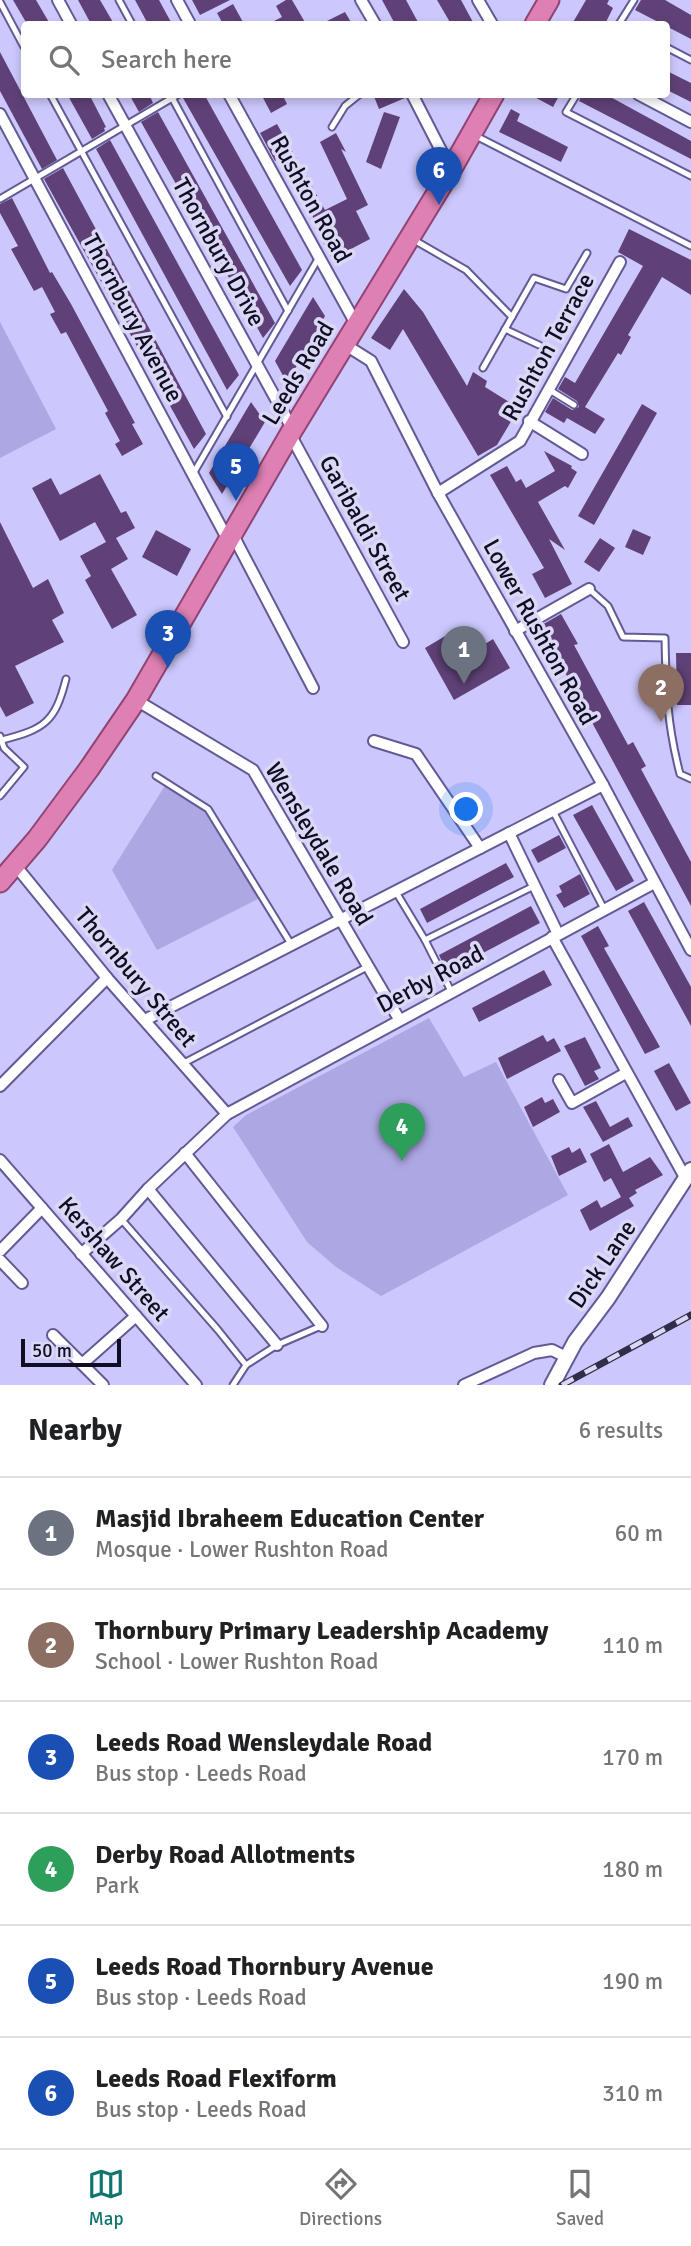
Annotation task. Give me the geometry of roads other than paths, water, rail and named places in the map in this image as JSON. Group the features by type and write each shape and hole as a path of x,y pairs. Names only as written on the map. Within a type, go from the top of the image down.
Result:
{"highway":[{"path":"537,21 549,0"},
{"name":"Leeds Road","path":"5,874 89,769 136,700 291,432 451,170 492,98"}],"street":[{"path":"58,0 69,21"},
{"path":"177,0 188,21"},
{"path":"361,0 373,21"},
{"path":"478,0 490,21"},
{"name":"Thornbury Drive","path":"110,98 291,432"},
{"name":"Rushton Road","path":"231,98 356,324"},
{"path":"414,98 451,170"},
{"path":"646,98 691,122"},
{"name":"Thornbury Avenue","path":"0,114 193,474 313,688"},
{"name":"Rushton Terrace","path":"438,493 520,441 620,262"},
{"name":"Lower Rushton Road","path":"344,344 371,361 438,493 603,785 691,950"},
{"path":"529,421 582,454"},
{"name":"Garibaldi Street","path":"291,432 403,642"},
{"path":"515,631 589,589"},
{"name":"Wensleydale Road","path":"136,700 253,770 399,1019"},
{"path":"374,741 416,754 480,848"},
{"path":"145,1020 603,785"},
{"path":"509,833 555,936 626,1073 689,1175"},
{"name":"Thornbury Street","path":"5,874 107,978 227,1114"},
{"name":"Derby Road","path":"80,1254 121,1219 148,1189 227,1114 654,883"},
{"path":"0,1086 107,978"},
{"path":"559,1080 572,1103 626,1073"},
{"path":"185,1153 321,1326"},
{"name":"Kershaw Street","path":"0,1160 196,1385"},
{"name":"Dick Lane","path":"552,1385 566,1357 689,1175"},
{"path":"148,1189 277,1345"},
{"path":"0,1251 42,1208"},
{"path":"0,1260 22,1283"},
{"path":"82,1364 136,1316"},
{"path":"53,1335 103,1385"},
{"path":"464,1385 534,1353 552,1350 566,1357"}],"lane":[{"path":"119,0 130,21"},
{"path":"624,21 634,0"},
{"path":"0,2 21,41"},
{"path":"670,49 691,60"},
{"path":"52,98 227,417"},
{"path":"0,199 171,98"},
{"path":"175,98 288,311"},
{"path":"332,127 345,106 355,98"},
{"path":"575,98 566,112 691,176"},
{"path":"471,134 691,246"},
{"path":"408,237 466,270 512,317"},
{"path":"483,368 534,278 566,289 587,253"},
{"path":"193,474 319,257"},
{"path":"505,329 539,345"},
{"path":"548,389 574,405"},
{"path":"589,589 608,606 623,637 665,638 666,702 670,736 680,774 691,779"},
{"path":"0,796 24,768 4,748 1,738 34,730 51,719 59,706 66,679"},
{"path":"156,776 208,809 291,944"},
{"path":"553,811 604,909"},
{"path":"425,940 534,886"},
{"path":"396,892 451,991"},
{"path":"184,1063 368,966"},
{"path":"121,1219 218,1329 246,1365"},
{"path":"233,1385 246,1365 277,1345 321,1326"}],"railway":[{"path":"562,1385 691,1315"}],"place":[{"name":"Leeds Road Flexiform","path":"439,205"},
{"name":"Leeds Road Thornbury Avenue","path":"236,501"},
{"name":"Leeds Road Wensleydale Road","path":"168,668"},
{"name":"Masjid Ibraheem Education Center","path":"464,684"},
{"name":"Thornbury Primary Leadership Academy","path":"661,722"},
{"name":"Derby Road Allotments","path":"402,1161"}]}
